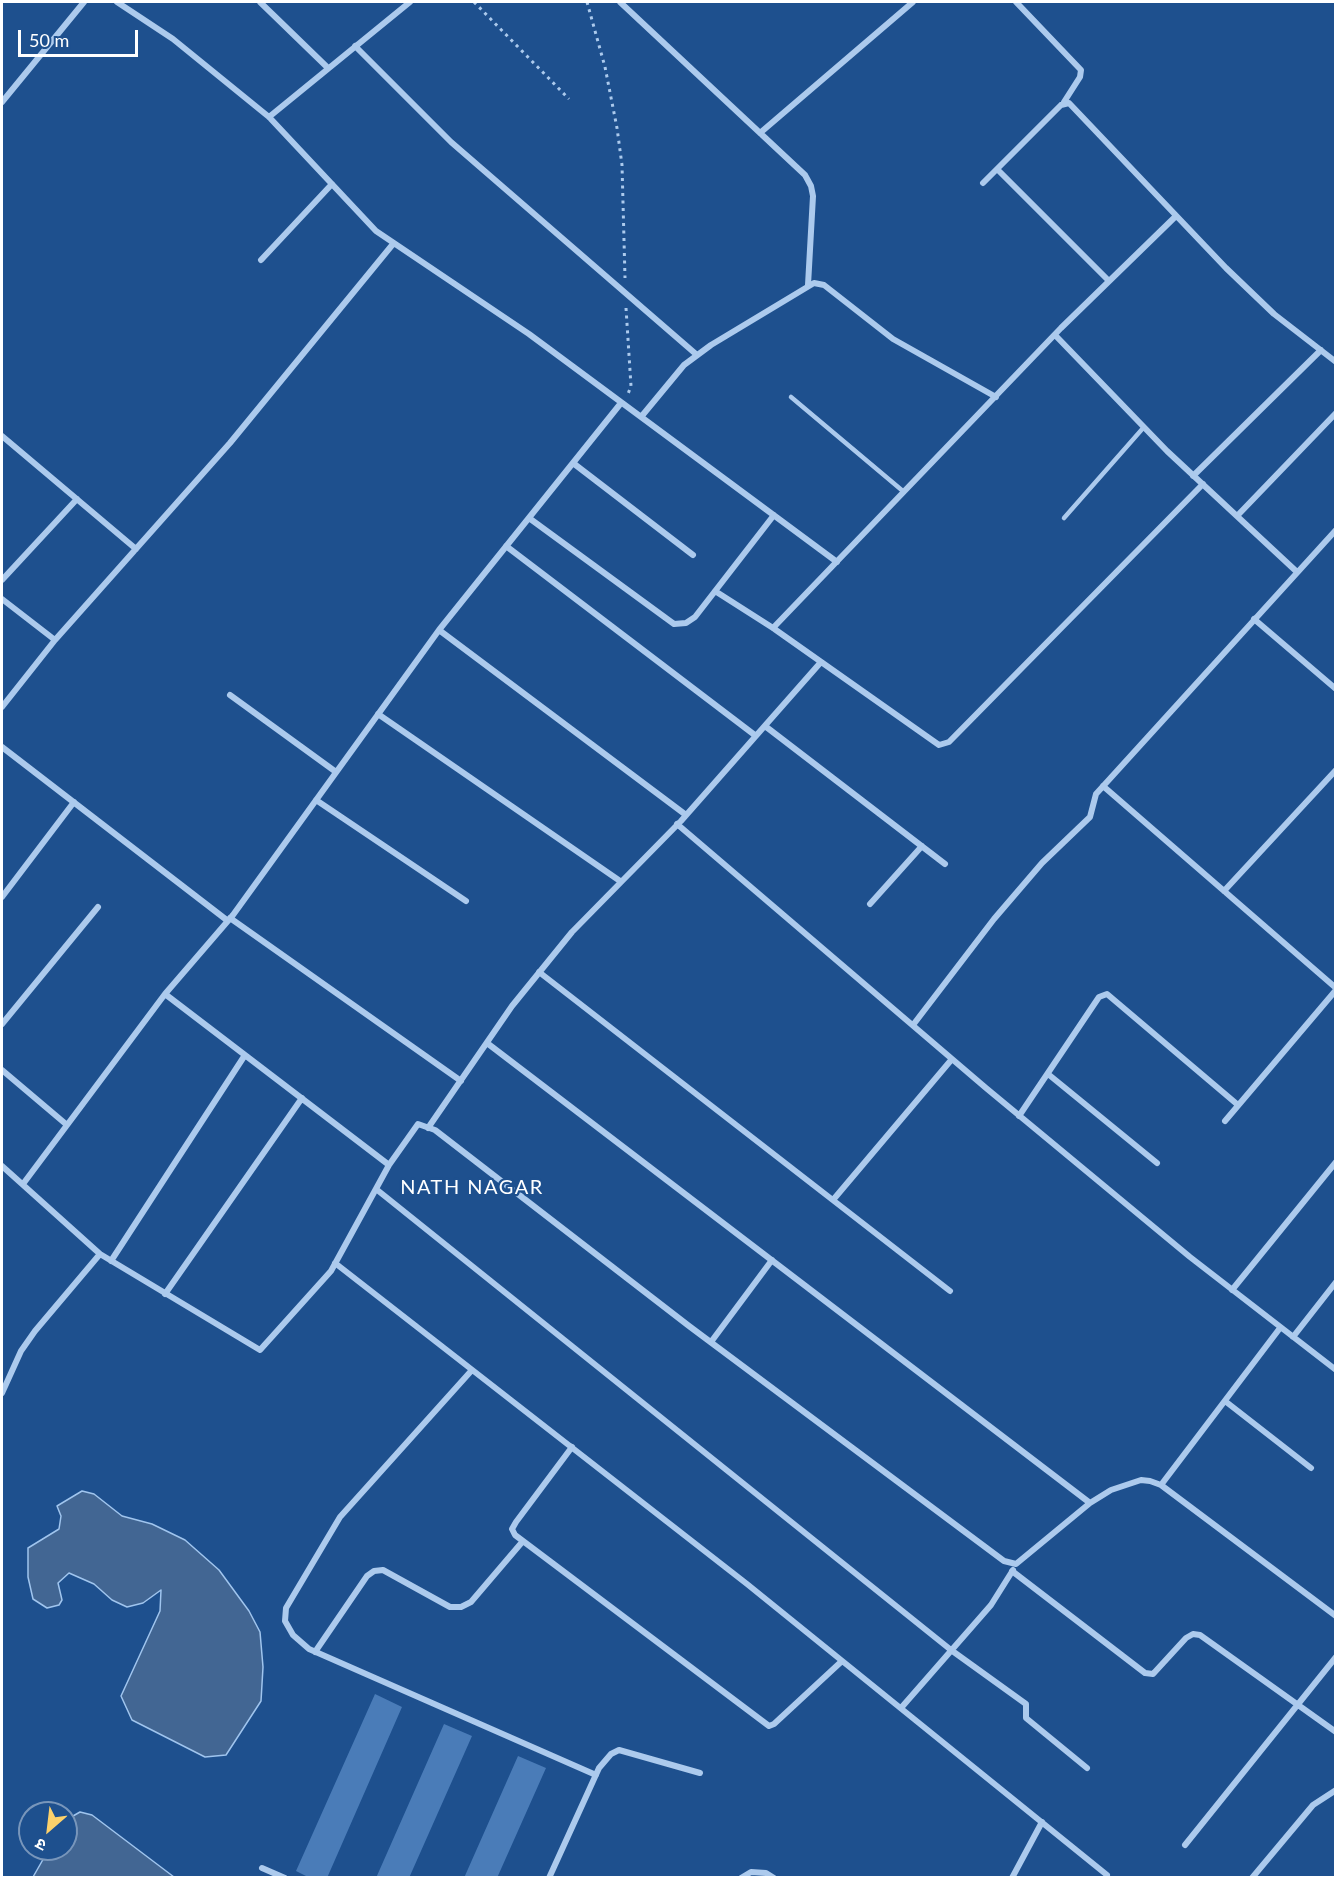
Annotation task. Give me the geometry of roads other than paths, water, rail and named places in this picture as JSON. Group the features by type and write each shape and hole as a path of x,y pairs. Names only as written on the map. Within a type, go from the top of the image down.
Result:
{"street":[{"path":"2,102 84,2"},
{"path":"117,2 173,39 269,117 365,221 393,244 529,334 837,562"},
{"path":"260,2 328,68"},
{"path":"269,117 410,2"},
{"path":"620,2 805,175 813,196 808,285"},
{"path":"759,133 913,2"},
{"path":"983,183 1064,102 1080,77 1081,70 1016,2"},
{"path":"355,46 451,142 697,355"},
{"path":"1064,102 1073,106 1176,216 1274,314 1335,362"},
{"path":"997,169 1109,281"},
{"path":"261,260 332,184"},
{"path":"773,628 1055,335 1176,216"},
{"path":"2,707 56,640 230,443 393,244"},
{"path":"641,417 684,365 814,283 824,285 893,339 996,397"},
{"path":"1055,335 1193,476 1298,572"},
{"path":"1193,476 1321,350"},
{"path":"23,1184 165,994 229,920 439,630 621,403"},
{"path":"1237,516 1335,413"},
{"path":"2,436 136,549"},
{"path":"573,463 693,555"},
{"path":"715,591 773,628 939,745 949,742 1203,484"},
{"path":"2,580 77,499"},
{"path":"529,518 674,624 686,623 695,618 774,515"},
{"path":"913,1025 994,919 1042,862 1090,817 1093,800 1103,786 1335,530"},
{"path":"506,546 756,736"},
{"path":"2,598 56,640"},
{"path":"1254,618 1335,689"},
{"path":"439,630 686,815"},
{"path":"428,1128 539,972 620,881 686,815 821,662"},
{"path":"230,695 336,772"},
{"path":"378,714 620,881"},
{"path":"765,726 945,864"},
{"path":"2,747 229,920 461,1081"},
{"path":"1224,891 1335,770"},
{"path":"1103,786 1335,989 1224,1120"},
{"path":"316,800 466,901"},
{"path":"2,897 74,802"},
{"path":"677,824 1019,1116 1335,1371"},
{"path":"870,904 922,846"},
{"path":"2,1024 98,907"},
{"path":"539,972 950,1292"},
{"path":"165,994 389,1165"},
{"path":"1019,1116 1099,997 1107,994 1238,1105"},
{"path":"487,1043 1090,1503"},
{"path":"111,1261 245,1055"},
{"path":"833,1200 952,1059"},
{"path":"2,1070 67,1125"},
{"path":"1048,1074 1157,1162"},
{"path":"165,1294 302,1098"},
{"path":"2,1166 100,1254 260,1350 335,1263 389,1165 418,1124 428,1128 1004,1561 1016,1564"},
{"path":"1232,1290 1335,1162"},
{"path":"376,1189 951,1650 1026,1704 1026,1718 1087,1768"},
{"path":"2,1393 21,1351 35,1331 100,1254"},
{"path":"711,1342 772,1260"},
{"path":"335,1263 843,1661 1107,1875"},
{"path":"1293,1337 1335,1282"},
{"path":"1161,1485 1280,1328"},
{"path":"472,1370 352,1501 286,1608 285,1621 293,1635 315,1652 596,1775"},
{"path":"1225,1401 1311,1468"},
{"path":"572,1447 512,1529 523,1541 769,1726 843,1661"},
{"path":"901,1708 991,1605 1016,1564 1090,1503 1111,1490 1141,1480 1161,1485 1335,1616"},
{"path":"315,1652 367,1576 374,1571 383,1570 450,1607 461,1607 471,1602 523,1541"},
{"path":"1012,1571 1145,1673 1154,1674 1186,1638 1200,1635 1335,1732"},
{"path":"1185,1845 1335,1657"},
{"path":"549,1878 596,1775 611,1754 620,1750 700,1773"},
{"path":"1252,1878 1313,1805 1335,1790"},
{"path":"1012,1878 1042,1822"},
{"path":"262,1868 285,1878"},
{"path":"741,1878 752,1872 766,1873 774,1878"}],"lane":[{"path":"790,397 904,492"},
{"path":"1064,518 1144,427"}],"water":[{"path":"82,1491 94,1494 122,1516 152,1524 185,1540 219,1570 249,1611 260,1632 263,1667 261,1701 226,1755 205,1757 132,1720 121,1696 160,1611 161,1590 143,1603 127,1607 112,1600 94,1584 69,1573 58,1583 62,1600 59,1605 47,1608 33,1599 28,1577 28,1548 59,1529 61,1516 57,1506"},
{"path":"78,1813 92,1815 174,1877 33,1877 42,1861 78,1861"}],"district":[{"name":"NATH NAGAR","path":"472,1188"}]}
